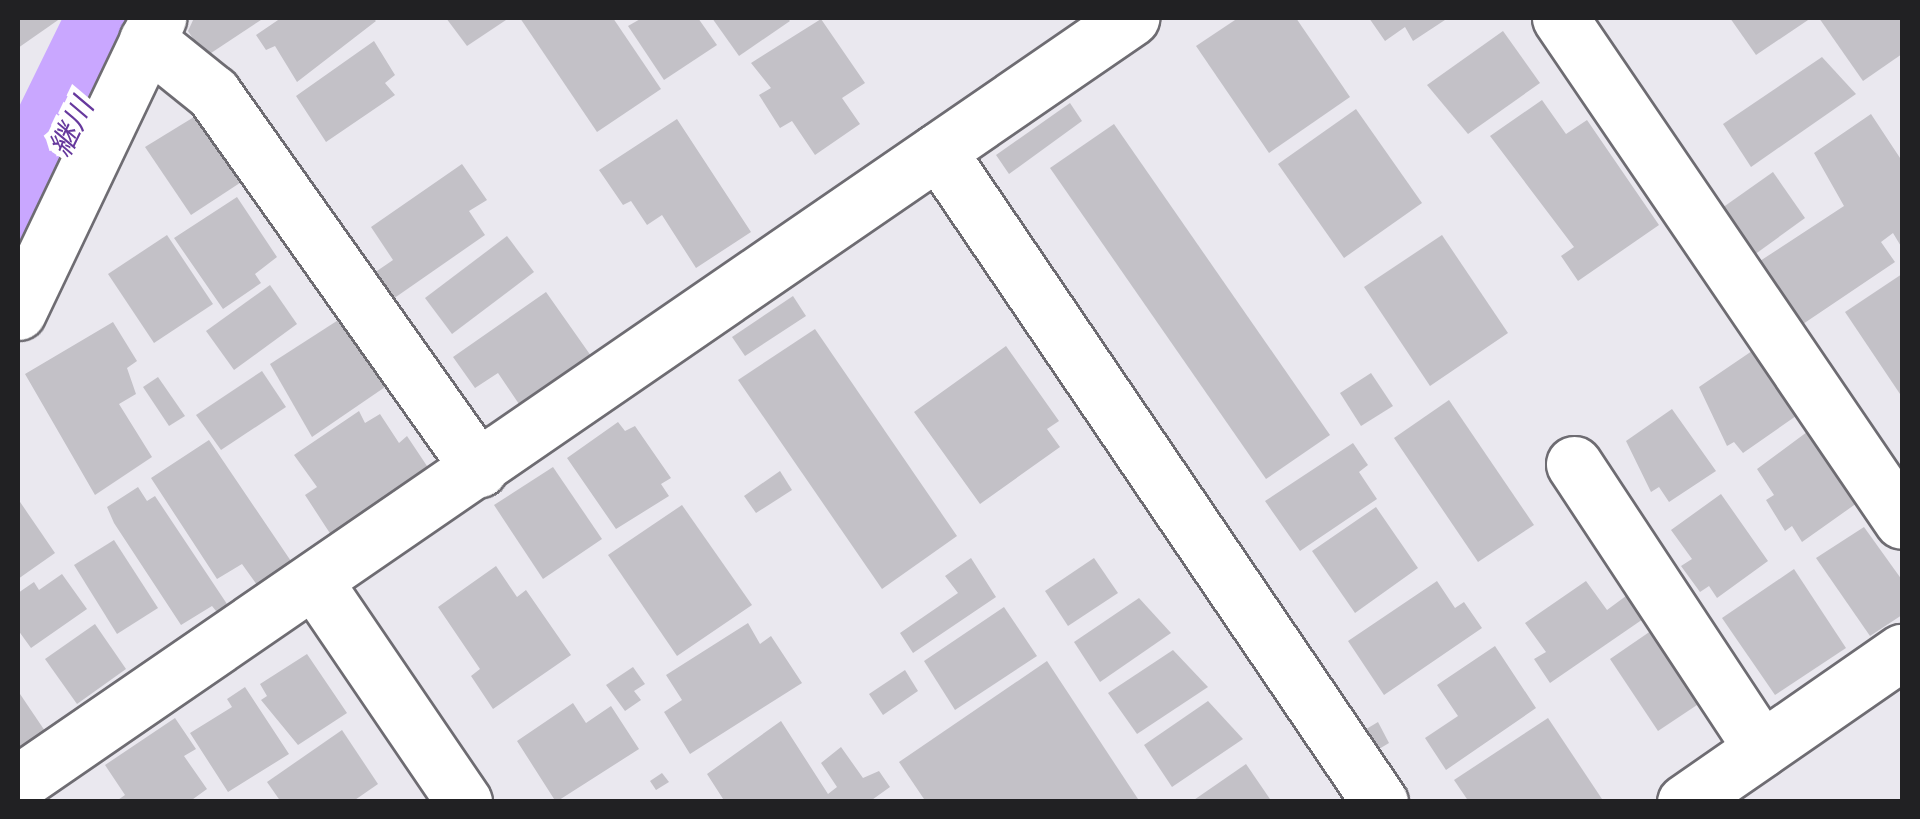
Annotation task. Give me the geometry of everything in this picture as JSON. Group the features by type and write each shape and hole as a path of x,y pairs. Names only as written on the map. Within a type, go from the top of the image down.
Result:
{"street":[{"path":"18,784 1131,18"},
{"path":"1560,18 1902,522"},
{"path":"18,312 152,28 214,92 480,469"},
{"path":"938,151 1380,802"},
{"path":"1574,464 1762,749"},
{"path":"314,581 464,802"},
{"path":"1685,802 1902,652"}],"building":[{"path":"18,18 61,18 18,48"},
{"path":"194,18 264,18 205,57 188,31"},
{"path":"281,18 376,21 297,82 275,46 266,50 256,35"},
{"path":"446,18 509,18 467,46"},
{"path":"520,18 613,18 661,89 597,132"},
{"path":"642,18 698,18 717,45 664,80 628,26"},
{"path":"712,18 787,18 790,21 739,56"},
{"path":"1238,18 1296,18 1350,97 1269,153 1196,46"},
{"path":"1369,18 1448,18 1413,41 1405,27 1385,41"},
{"path":"1730,18 1811,18 1756,55"},
{"path":"1819,18 1902,18 1902,54 1863,81"},
{"path":"821,19 865,83 842,98 860,124 815,155 792,121 780,128 759,95 771,88 751,63"},
{"path":"1503,31 1540,83 1468,134 1427,85"},
{"path":"374,41 395,75 385,83 395,95 326,142 296,96"},
{"path":"1822,57 1856,94 1751,167 1723,124"},
{"path":"1542,100 1566,134 1587,120 1659,225 1578,281 1561,256 1574,247 1490,136"},
{"path":"1070,103 1082,121 1009,174 996,155"},
{"path":"207,109 252,175 191,215 145,147"},
{"path":"1356,109 1422,203 1344,258 1278,164"},
{"path":"1871,114 1902,161 1902,248 1893,233 1881,242 1895,262 1803,324 1760,261 1844,206 1814,153"},
{"path":"677,119 751,232 696,268 662,215 647,225 631,201 623,205 599,170"},
{"path":"1114,124 1330,435 1266,479 1050,168"},
{"path":"462,164 487,200 469,211 485,235 393,299 374,273 393,260 371,227"},
{"path":"1773,172 1805,218 1754,255 1722,208"},
{"path":"237,197 277,257 255,274 261,283 223,309 174,238"},
{"path":"167,235 213,304 154,343 108,274"},
{"path":"1442,235 1508,333 1430,386 1364,287"},
{"path":"507,236 534,272 452,334 425,298"},
{"path":"1902,274 1902,397 1845,312"},
{"path":"270,285 297,324 234,370 206,331"},
{"path":"546,292 596,363 525,413 498,373 475,388 453,357"},
{"path":"793,296 806,316 745,356 732,337"},
{"path":"343,317 388,385 312,437 270,364"},
{"path":"113,322 137,361 127,368 136,394 119,404 152,457 95,495 25,374"},
{"path":"815,329 957,536 882,589 738,380"},
{"path":"1006,346 1059,421 1047,429 1060,447 980,504 914,412"},
{"path":"1752,351 1796,416 1743,453 1734,442 1727,446 1699,387"},
{"path":"262,371 286,407 221,450 196,415"},
{"path":"1371,373 1393,406 1361,426 1340,393"},
{"path":"158,377 185,416 169,426 143,387"},
{"path":"1449,400 1534,525 1478,562 1394,438"},
{"path":"1672,409 1716,471 1669,502 1659,487 1651,492 1626,441"},
{"path":"359,411 365,423 380,414 399,443 407,436 433,475 335,541 305,495 317,487 294,455"},
{"path":"618,422 625,431 635,426 671,478 661,484 669,496 616,529 567,458"},
{"path":"1807,432 1857,503 1802,542 1792,526 1785,531 1766,500 1774,495 1757,469"},
{"path":"209,440 297,570 262,592 242,564 217,579 151,478"},
{"path":"1353,443 1368,465 1359,472 1377,499 1300,551 1265,501"},
{"path":"553,467 602,539 543,579 494,505"},
{"path":"780,471 792,490 756,513 744,496"},
{"path":"138,487 147,501 155,496 231,610 221,617 212,606 181,625 114,523 107,507"},
{"path":"1721,494 1768,561 1717,598 1709,586 1700,592 1681,566 1692,559 1671,530"},
{"path":"18,499 55,553 18,579"},
{"path":"682,505 752,605 677,656 608,555"},
{"path":"1376,507 1418,568 1355,613 1312,551"},
{"path":"1864,527 1902,580 1902,615 1870,636 1816,558"},
{"path":"114,540 158,608 117,634 74,565"},
{"path":"971,558 996,597 913,653 900,633 958,593 945,576"},
{"path":"1094,558 1118,593 1068,626 1045,591"},
{"path":"496,566 517,597 526,590 571,655 493,709 471,676 480,669 438,607"},
{"path":"1794,569 1846,648 1775,695 1722,618"},
{"path":"62,574 87,609 31,648 18,630 18,593 34,582 39,590"},
{"path":"1437,581 1455,608 1464,602 1482,628 1384,695 1348,641"},
{"path":"1586,581 1607,610 1630,593 1646,617 1550,683 1534,659 1546,652 1525,623"},
{"path":"1139,598 1171,633 1100,682 1074,642"},
{"path":"1004,607 1037,656 955,710 924,661"},
{"path":"748,623 760,644 771,636 802,683 690,754 664,712 682,700 666,675"},
{"path":"95,624 126,669 77,704 45,659"},
{"path":"1661,624 1709,697 1658,731 1610,659"},
{"path":"1495,646 1536,708 1446,770 1425,738 1458,716 1437,685"},
{"path":"1173,650 1208,687 1137,734 1108,693"},
{"path":"307,654 347,713 298,745 261,700 267,696 260,684"},
{"path":"1047,661 1140,802 926,802 899,762"},
{"path":"633,667 645,684 634,691 641,700 625,711 606,685"},
{"path":"905,670 918,691 883,715 869,694"},
{"path":"245,687 289,754 228,792 190,733 232,707 227,699"},
{"path":"18,691 47,734 18,755"},
{"path":"1208,701 1243,739 1172,787 1144,745"},
{"path":"573,703 586,723 611,706 639,749 556,802 517,741"},
{"path":"175,718 196,749 184,756 207,789 189,802 115,802 125,795 105,765"},
{"path":"1548,718 1604,802 1469,802 1454,780"},
{"path":"781,721 828,794 837,787 821,763 841,747 863,778 879,771 890,787 869,802 725,802 707,774"},
{"path":"1378,722 1389,743 1374,752 1363,731"},
{"path":"342,730 378,784 352,802 281,802 267,782"},
{"path":"1246,764 1272,802 1191,802"},
{"path":"662,773 669,782 656,790 650,781"}],"waterway":[{"name":"継川","path":"18,236 125,18"}]}
